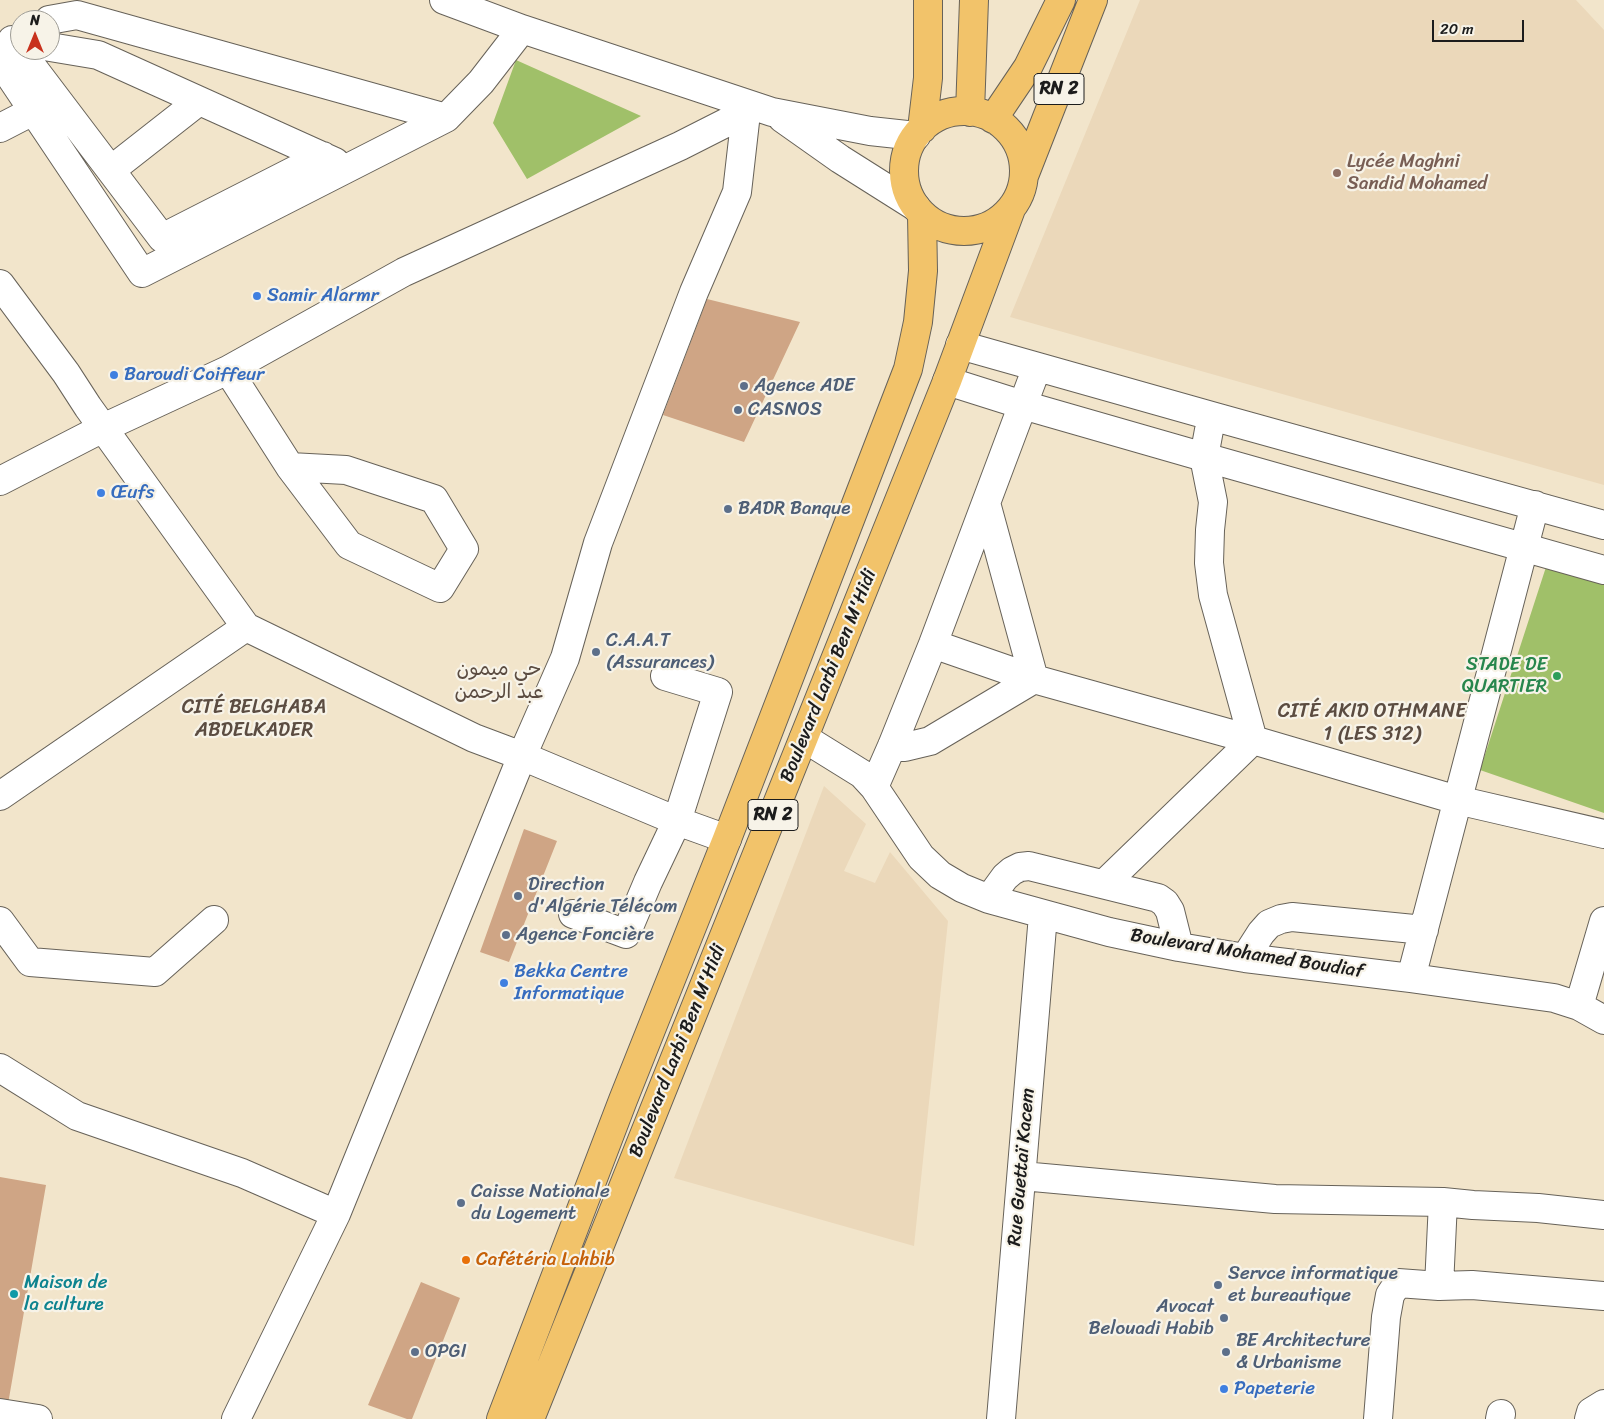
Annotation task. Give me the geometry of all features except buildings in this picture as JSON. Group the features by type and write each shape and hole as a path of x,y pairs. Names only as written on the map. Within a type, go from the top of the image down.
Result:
{"main road":[{"path":"919,132 928,78 928,0"},
{"path":"974,0 981,115"},
{"name":"RN 2","path":"981,115 1028,67 1061,0"},
{"name":"RN 2","path":"1024,178 1093,0"},
{"path":"952,113 981,115 1008,130 1018,144 1024,161 1024,178 1020,194 1011,209 996,222 978,230 958,231 939,226 919,211 909,194 905,179 905,164 909,149 919,132 936,118 952,113"},
{"name":"Boulevard Larbi Ben M'Hidi","path":"530,1419 947,382 1011,209"},
{"name":"Boulevard Larbi Ben M'Hidi","path":"501,1419 623,1100 727,839 908,369 918,322 922,280 919,211"},
{"path":"908,369 947,382"}],"street":[{"path":"444,0 758,111 870,131 919,132"},
{"path":"60,18 77,15 446,118"},
{"path":"0,61 142,273 446,118 481,82 522,29"},
{"path":"60,49 98,55 349,168"},
{"path":"27,60 162,238 323,156"},
{"path":"111,170 199,100"},
{"path":"0,128 33,111"},
{"path":"758,111 840,158 919,211"},
{"path":"0,481 103,428 228,370 404,272 758,111"},
{"path":"236,1419 336,1214 522,756 565,658 598,543 691,299 737,192 758,111"},
{"path":"1,287 66,373 103,428 246,627 474,738 522,756 677,821 727,839"},
{"path":"960,345 1604,525"},
{"path":"874,787 933,644 1037,367"},
{"path":"228,370 290,467 349,545 440,588 464,549 434,499 346,470 290,467"},
{"path":"947,382 1604,570"},
{"path":"1215,417 1209,430 1204,457 1213,502 1209,555 1213,595 1253,740"},
{"path":"1213,502 1247,469 1253,456 1259,429"},
{"path":"986,503 1034,679"},
{"path":"1411,978 1535,505"},
{"path":"0,796 246,627"},
{"path":"933,644 1034,679 1253,740 1457,800 1604,834"},
{"path":"573,914 626,934 677,821 718,692 665,676"},
{"path":"892,746 905,747 930,741 1034,679"},
{"name":"Boulevard Mohamed Boudiaf","path":"804,738 862,774 874,787 921,857 940,874 962,888 989,899 1109,932 1179,947 1245,958 1554,998 1579,1006 1604,1020"},
{"path":"1104,884 1253,740"},
{"path":"989,899 1005,877 1020,867 1029,866 1104,884 1158,898 1165,903 1173,918 1179,947"},
{"name":"Rue Guettaï Kacem","path":"1001,1419 1043,915"},
{"path":"1245,958 1269,924 1292,917 1424,930"},
{"path":"0,921 30,962 155,972 214,920"},
{"path":"1579,1006 1604,921"},
{"path":"0,1068 77,1116 242,1173 336,1214"},
{"path":"1022,1176 1275,1199 1443,1202 1604,1214"},
{"path":"1439,1286 1443,1202"},
{"path":"1378,1419 1386,1317 1390,1295 1398,1283 1439,1286 1472,1285 1604,1296"},
{"path":"1589,1419 1591,1412 1604,1404"},
{"path":"0,1413 38,1419"}],"shaded area":[{"name":"Lycée Maghni Sandid Mohamed","path":"1140,0 1576,0 1604,30 1604,485 1010,317"},
{"path":"824,786 866,824 844,871 875,883 890,852 948,921 914,1246 674,1178"}],"green space":[{"path":"516,60 641,116 527,179 493,123"},
{"name":"STADE DE QUARTIER","path":"1546,567 1604,583 1604,813 1480,770"}],"place":[{"name":"Lycée Maghni Sandid Mohamed","path":"1337,173"},
{"name":"Samir Alarmr","path":"257,296"},
{"name":"Baroudi Coiffeur","path":"114,375"},
{"name":"Agence ADE","path":"744,386"},
{"name":"CASNOS","path":"738,410"},
{"name":"Œufs","path":"101,493"},
{"name":"BADR Banque","path":"728,509"},
{"name":"C.A.A.T (Assurances)","path":"596,652"},
{"name":"STADE DE QUARTIER","path":"1557,676"},
{"name":"Direction d'Algérie Télécom","path":"518,896"},
{"name":"Agence Foncière","path":"506,935"},
{"name":"Bekka Centre Informatique","path":"504,983"},
{"name":"Caisse Nationale du Logement","path":"461,1203"},
{"name":"Cafétéria Lahbib","path":"466,1260"},
{"name":"Servce informatique et bureautique","path":"1218,1285"},
{"name":"Maison de la culture","path":"14,1294"},
{"name":"Avocat Belouadi Habib","path":"1224,1318"},
{"name":"OPGI","path":"415,1352"},
{"name":"BE Architecture & Urbanisme","path":"1226,1352"},
{"name":"Papeterie","path":"1224,1389"}],"district":[{"name":"حي ميمون عبد الرحمن","path":"499,682"},
{"name":"CITÉ BELGHABA ABDELKADER","path":"254,720"},
{"name":"CITÉ AKID OTHMANE 1 (LES 312)","path":"1372,724"}]}
